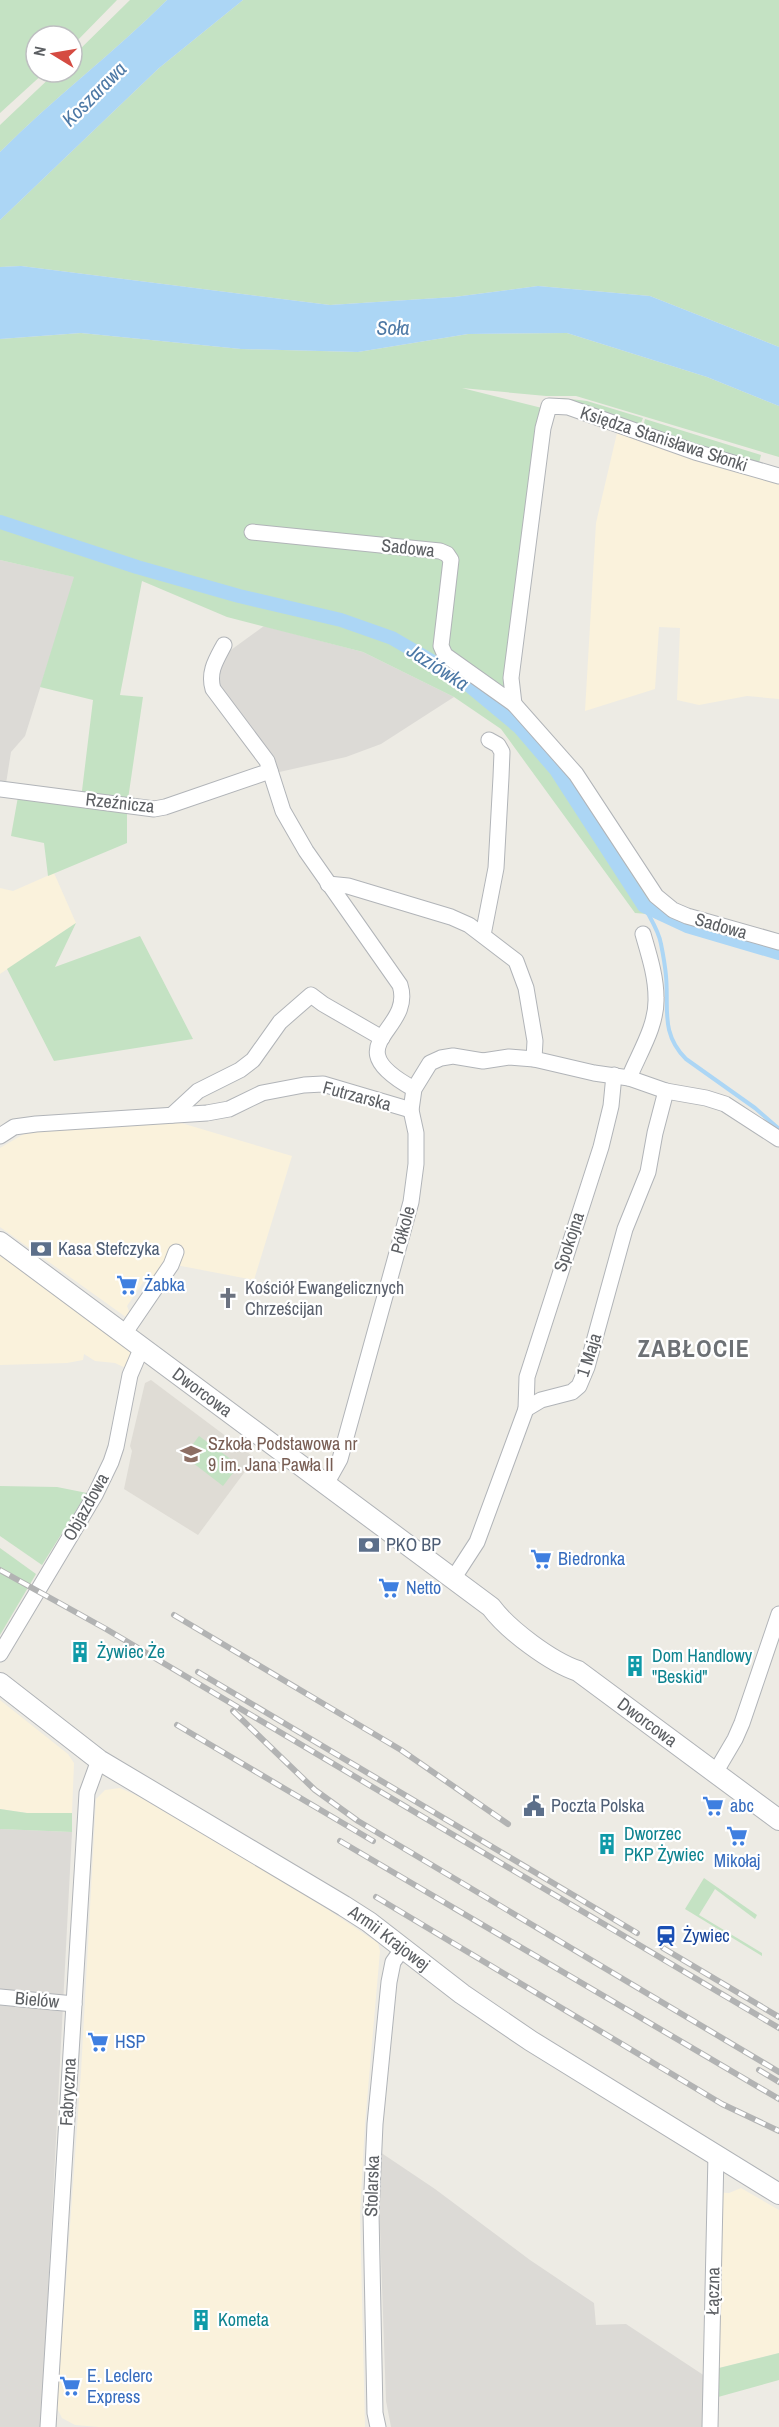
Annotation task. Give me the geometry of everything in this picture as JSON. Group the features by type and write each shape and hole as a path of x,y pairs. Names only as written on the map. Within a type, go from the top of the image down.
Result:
{"street":[{"name":"Księdza Stanisława Słonki","path":"514,704 513,666 543,428 549,406 568,407 695,452 779,476"},
{"name":"Sadowa","path":"252,532 440,551 447,554 451,560 441,646 445,655 514,704 576,774 656,896 673,910 687,916 779,942"},
{"path":"224,645 213,665 210,680 213,689 267,761 283,811 306,851 400,986 404,996 401,1007 382,1038 378,1061 387,1072 414,1089"},
{"path":"483,935 496,867 502,752 498,745 489,740"},
{"name":"Rzeźnicza","path":"0,789 154,809 270,771"},
{"path":"328,884 348,886 451,917 469,925 516,961 526,988 535,1041 534,1059"},
{"name":"Spokojna","path":"526,1409 526,1377 602,1142 611,1106 622,1077 650,1030 656,999 652,966 643,934"},
{"path":"172,1115 198,1091 240,1070 253,1060 280,1022 311,995 323,1005 382,1038"},
{"name":"Futrzarska","path":"0,1136 14,1127 207,1113 230,1108 262,1093 304,1085 323,1084 411,1110 414,1089 430,1063 453,1056 483,1061 509,1057 534,1059 622,1077 666,1091 725,1104 779,1139"},
{"name":"1 Maja","path":"526,1409 541,1400 563,1395 579,1386 587,1367 625,1229 648,1172 666,1091"},
{"name":"Półkole","path":"326,1484 340,1459 411,1202 416,1154 416,1133 411,1110"},
{"name":"Dworcowa","path":"0,1242 492,1607 502,1621 563,1666 578,1671 779,1820"},
{"path":"124,1334 171,1265 176,1252"},
{"name":"Objazdowa","path":"0,1654 95,1495 111,1462 116,1447 128,1381 142,1347"},
{"path":"453,1579 477,1542 526,1409"},
{"path":"715,1773 742,1724 779,1614"},
{"name":"Armii Krajowej","path":"0,1683 99,1760 344,1906 462,1994 531,2041 779,2194"},
{"name":"Fabryczna","path":"48,2427 87,1792 99,1760"},
{"name":"Stolarska","path":"378,2427 375,2413 371,2248 374,2146 389,1982 393,1962 403,1948"},
{"name":"Bielów","path":"0,1997 74,2004"},
{"name":"Łączna","path":"710,2427 716,2154"}],"shaded area":[{"path":"617,433 779,480 779,699 747,696 699,705 677,700 680,628 659,627 655,689 585,711 596,523"},
{"path":"0,560 75,577 25,736 11,752 5,790 0,789"},
{"path":"264,626 363,652 454,697 381,744 346,757 275,773 216,688 220,658"},
{"path":"54,873 76,923 0,974 0,888 13,891"},
{"path":"178,1122 292,1156 254,1280 176,1265 152,1283 146,1278 127,1306 129,1311 135,1314 130,1320 0,1227 0,1148 34,1128"},
{"path":"0,1242 142,1347 130,1370 115,1363 95,1361 84,1354 83,1360 67,1363 0,1365"},
{"name":"Szkoła Podstawowa nr 9 im. Jana Pawła II","path":"151,1380 255,1458 198,1535 124,1489 132,1451 130,1446 145,1383"},
{"path":"0,1700 68,1754 74,1763 72,1813 27,1813 0,1809"},
{"path":"120,1788 138,1796 309,1897 378,1943 380,1951 360,2213 365,2427 99,2427 75,2425 62,2418 57,2408 81,2072 96,1799 105,1790"},
{"path":"0,1829 72,1832 41,2427 0,2427"},
{"path":"380,2152 594,2303 596,2325 626,2324 711,2380 710,2427 391,2427 386,2401 379,2199"},
{"path":"741,2188 779,2210 779,2353 711,2370 714,2192 729,2193"}],"green space":[{"path":"0,0 117,0 84,34 84,24 24,24 24,84 32,84 0,113"},
{"path":"130,0 167,0 84,76 84,45"},
{"path":"243,0 779,0 779,347 650,296 538,286 454,297 330,305 21,266 0,267 0,220 159,68"},
{"path":"43,84 74,84 0,152 0,125"},
{"path":"81,333 241,349 358,352 468,334 567,333 707,377 779,406 779,457 576,396 546,396 462,388 542,408 514,704 666,898 684,907 684,917 635,913 501,729 454,697 363,652 227,617 142,581 120,695 143,697 127,806 127,843 48,876 44,843 11,836 19,791 81,799 93,700 40,687 74,577 0,560 0,339"},
{"path":"557,399 587,401 643,418 639,428"},
{"path":"645,419 761,455 758,467 642,430"},
{"path":"76,923 55,967 140,936 193,1039 54,1061 7,969"},
{"path":"199,1436 239,1465 223,1486 184,1456"},
{"path":"0,1486 57,1487 87,1493 42,1565 0,1536"},
{"path":"0,1548 36,1574 0,1635"},
{"path":"0,1809 27,1813 72,1813 72,1832 0,1829"},
{"path":"704,1878 757,1915 755,1919 715,1889 699,1915 762,1953 762,1956 685,1909"},
{"path":"779,2353 779,2380 711,2399 711,2370"}],"water":[{"name":"Koszarawa","path":"167,0 243,0 159,68 0,220 0,152 74,84 84,84 84,76"},
{"name":"Soła","path":"21,266 330,305 454,297 538,286 650,296 779,347 779,406 707,377 567,333 468,334 358,352 241,349 81,333 0,339 0,267"}],"waterway":[{"name":"Jaziówka","path":"0,522 137,567 239,596 341,620 392,638 459,677 519,727 556,770 644,906 687,926 779,953"},
{"path":"644,906 660,939 666,976 667,1020 672,1040 686,1059 755,1108 779,1129"}],"railway":[{"path":"0,1570 106,1629 779,2028"},
{"path":"174,1615 401,1750 508,1824"},
{"path":"198,1672 637,1933"},
{"path":"233,1711 315,1790 358,1821 779,2072"},
{"path":"177,1725 373,1841"},
{"path":"340,1841 779,2099"},
{"path":"376,1897 722,2104 779,2131"},
{"path":"663,1948 779,2017"},
{"path":"759,2070 779,2082"}],"place":[{"name":"Kasa Stefczyka","path":"41,1249"},
{"name":"Żabka","path":"127,1285"},
{"name":"Kościół Ewangelicznych Chrześcijan","path":"228,1298"},
{"name":"Szkoła Podstawowa nr 9 im. Jana Pawła II","path":"191,1454"},
{"name":"PKO BP","path":"369,1545"},
{"name":"Biedronka","path":"541,1559"},
{"name":"Netto","path":"389,1588"},
{"name":"Żywiec Że","path":"80,1652"},
{"name":"Dom Handlowy \"Beskid\"","path":"635,1666"},
{"name":"Poczta Polska","path":"534,1806"},
{"name":"abc","path":"713,1806"},
{"name":"Mikołaj","path":"737,1836"},
{"name":"Dworzec PKP Żywiec","path":"607,1844"},
{"name":"Żywiec","path":"666,1936"},
{"name":"HSP","path":"98,2042"},
{"name":"Kometa","path":"201,2320"},
{"name":"E. Leclerc Express","path":"70,2386"}],"district":[{"name":"ZABŁOCIE","path":"694,1349"}]}
